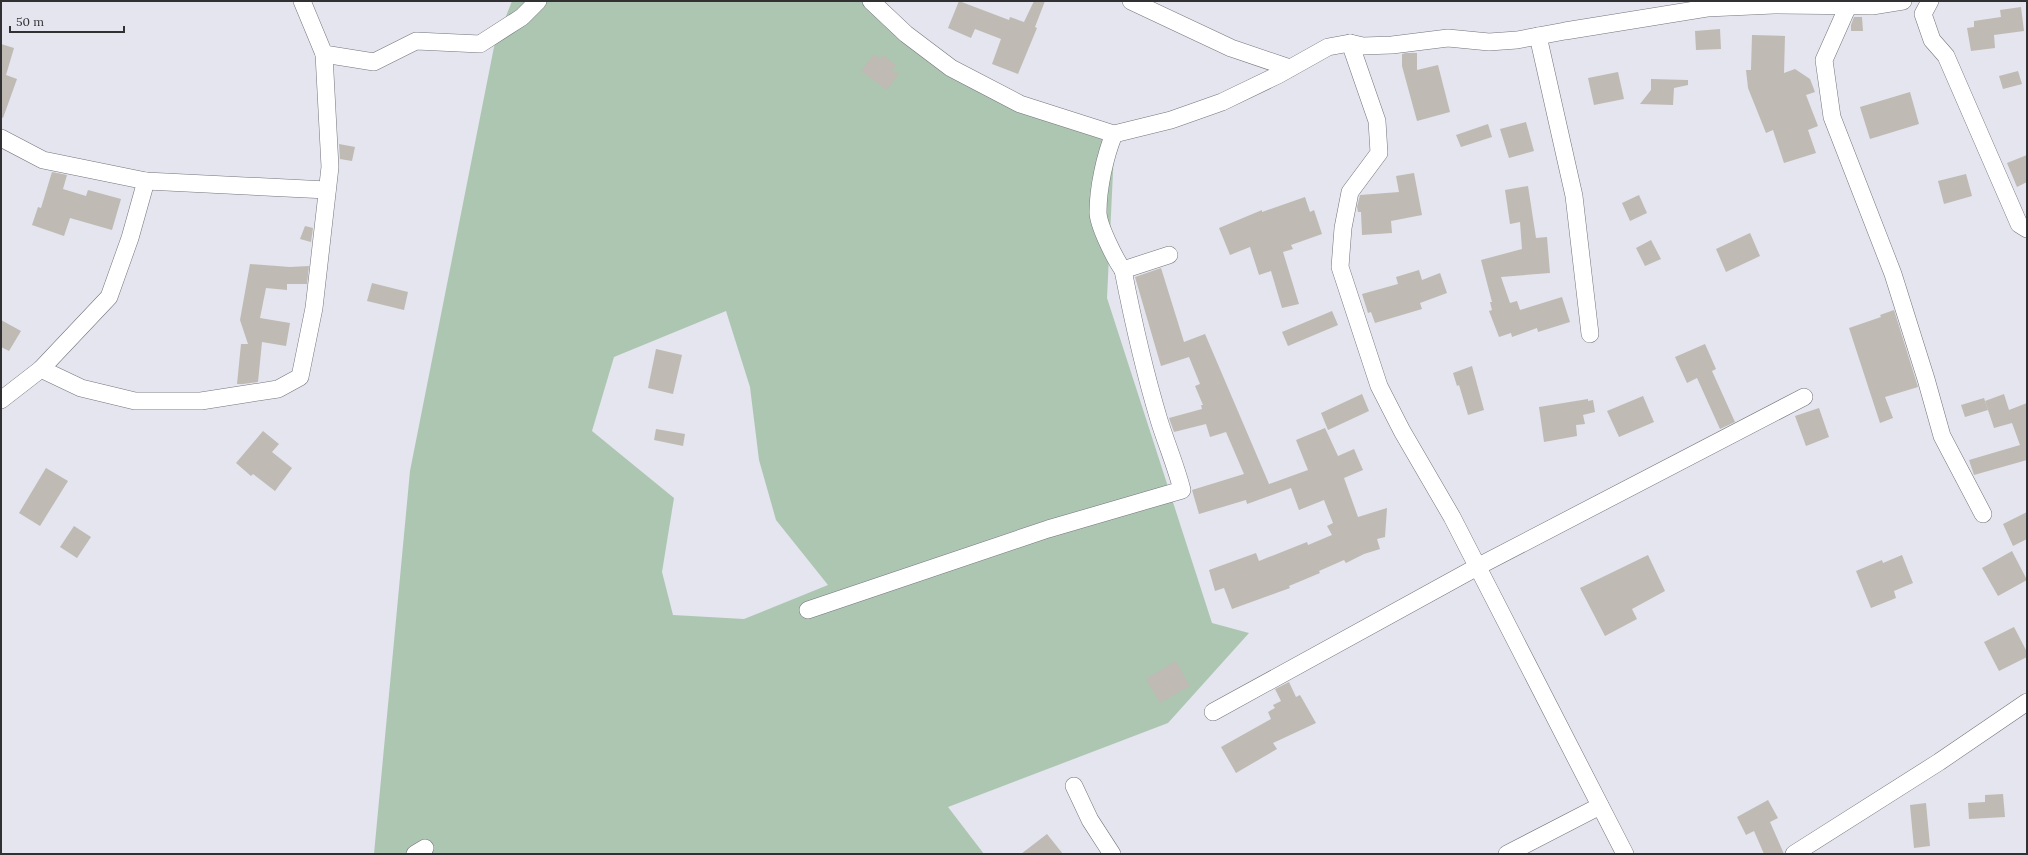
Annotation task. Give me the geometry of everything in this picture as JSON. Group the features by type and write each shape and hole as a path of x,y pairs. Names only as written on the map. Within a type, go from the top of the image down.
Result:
{"street":[{"path":"41,369 80,388 135,401 201,401 278,388 300,377 314,308 330,167 324,54 302,1"},
{"path":"324,54 374,62 416,41 480,44 522,17 538,1"},
{"path":"871,1 906,34 951,68 1020,104 1114,134 1171,120 1222,102 1328,48 1350,43 1363,46 1392,45 1448,38 1489,42 1517,40 1673,7 1707,8 1774,5 1872,6 1902,1"},
{"path":"1132,1 1231,48 1290,68"},
{"path":"1930,1 1923,14 1932,40 1946,56 2019,224 2027,229"},
{"path":"1848,6 1824,60 1832,117 1893,274 1942,436 1984,514"},
{"path":"1538,36 1574,196 1590,334"},
{"path":"1350,43 1377,121 1380,153 1350,192 1343,228 1340,267 1379,386 1402,431 1452,517 1625,854"},
{"path":"808,610 1048,529 1182,490 1176,468 1159,422 1151,393 1135,330 1123,270 1114,257 1098,213 1104,161 1114,134"},
{"path":"1,138 43,160 146,181 327,190"},
{"path":"1,400 41,369 109,297 130,238 146,181"},
{"path":"1123,270 1168,255"},
{"path":"1213,712 1477,566 1804,397"},
{"path":"1794,854 1939,762 2027,702"},
{"path":"1074,786 1090,820 1112,854"},
{"path":"1507,854 1600,806"}],"green space":[{"path":"512,1 870,1 1016,110 1115,130 1107,298 1212,623 1249,633 1168,723 948,807 984,854 374,854 410,471 494,47","holes":["726,311 750,387 759,460 776,520 828,585 744,619 673,615 662,572 674,498 592,431 614,357"]}],"building":[{"path":"959,1 1009,20 1010,17 1024,22 1034,1 1045,1 1035,27 1037,28 1018,74 992,64 1001,39 975,29 971,38 948,28"},
{"path":"2021,7 2024,31 1994,35 1995,48 1971,51 1967,28 1974,27 1974,21 2001,17 2000,10"},
{"path":"1854,17 1862,17 1863,31 1851,31 1851,25"},
{"path":"1720,29 1721,49 1696,50 1695,31"},
{"path":"1752,35 1785,36 1784,73 1795,69 1810,79 1815,92 1806,95 1818,126 1808,130 1816,153 1784,163 1773,130 1766,133 1748,88 1746,70 1751,70"},
{"path":"1,44 14,48 6,75 17,79 3,118 1,117"},
{"path":"1417,53 1417,70 1438,65 1450,112 1417,121 1402,66 1402,54"},
{"path":"874,54 880,59 883,55 896,65 892,70 899,74 887,90 861,71"},
{"path":"2018,71 2022,84 2003,89 1999,76"},
{"path":"1618,72 1624,99 1594,105 1588,78"},
{"path":"1651,79 1688,80 1688,85 1674,88 1673,105 1640,104 1651,90"},
{"path":"1910,92 1919,124 1870,139 1860,107"},
{"path":"1526,122 1534,151 1509,158 1500,129"},
{"path":"1488,124 1492,137 1461,147 1456,135"},
{"path":"339,144 355,147 352,161 340,159"},
{"path":"2027,155 2027,182 2017,187 2007,163"},
{"path":"52,172 67,175 63,189 86,196 88,190 121,199 112,230 70,218 64,236 32,225 38,207 41,208"},
{"path":"1414,173 1422,215 1391,221 1392,233 1362,235 1361,212 1358,212 1357,207 1360,195 1399,192 1396,176"},
{"path":"1966,174 1972,196 1944,204 1938,181"},
{"path":"1528,186 1536,238 1547,237 1550,273 1501,277 1510,303 1517,301 1520,310 1562,297 1570,322 1538,332 1537,328 1512,337 1511,333 1499,337 1489,311 1492,310 1490,302 1492,302 1481,260 1522,249 1520,222 1510,224 1505,190"},
{"path":"1639,195 1647,213 1630,221 1622,203"},
{"path":"1305,197 1310,212 1314,210 1322,234 1291,245 1293,249 1283,252 1299,304 1282,308 1271,271 1259,275 1250,247 1230,255 1219,228 1262,210 1262,212"},
{"path":"305,226 313,228 311,242 300,239"},
{"path":"1750,233 1760,256 1726,272 1716,249"},
{"path":"1651,240 1661,259 1645,266 1636,248"},
{"path":"250,264 290,267 309,266 307,284 287,284 287,290 266,288 260,318 290,323 286,346 262,342 258,382 237,384 241,344 248,344 240,320"},
{"path":"1161,268 1184,342 1205,334 1269,484 1308,470 1296,440 1325,428 1338,456 1354,449 1363,470 1344,478 1358,517 1387,508 1385,537 1377,539 1380,549 1364,554 1346,563 1344,560 1319,571 1320,573 1289,586 1290,588 1232,609 1224,588 1215,591 1209,570 1256,553 1259,561 1307,542 1308,545 1332,535 1327,526 1333,523 1324,500 1299,510 1291,488 1247,504 1246,500 1199,514 1192,490 1244,474 1226,432 1210,437 1206,424 1174,432 1169,418 1202,409 1201,405 1203,405 1195,386 1200,384 1189,357 1161,366 1135,277"},
{"path":"1419,270 1422,280 1440,273 1447,293 1420,303 1422,309 1375,323 1371,312 1368,313 1362,294 1398,284 1396,277"},
{"path":"372,283 408,292 404,310 367,301"},
{"path":"1894,310 1918,387 1885,397 1893,418 1880,423 1849,328 1881,317 1880,315"},
{"path":"1332,311 1338,325 1288,346 1282,332"},
{"path":"1,320 21,331 9,351 1,347"},
{"path":"1705,344 1716,369 1712,371 1735,422 1720,429 1697,378 1687,383 1675,357"},
{"path":"656,349 682,355 673,394 648,388"},
{"path":"1472,366 1484,410 1468,415 1459,385 1457,386 1453,373"},
{"path":"1362,394 1369,411 1328,430 1321,413"},
{"path":"2004,394 2009,410 2027,403 2027,460 1974,475 1969,460 2020,445 2012,423 1994,428 1985,401"},
{"path":"1643,396 1654,422 1619,437 1607,411"},
{"path":"1984,398 1988,410 1965,417 1961,405"},
{"path":"1588,399 1588,401 1593,400 1595,412 1583,415 1585,424 1576,425 1577,436 1544,442 1539,407"},
{"path":"1819,408 1829,437 1806,446 1795,416"},
{"path":"656,429 685,434 683,446 654,440"},
{"path":"263,431 279,444 272,452 292,468 275,491 253,474 251,476 236,463"},
{"path":"46,468 68,481 40,526 19,513"},
{"path":"2027,512 2027,539 2013,546 2003,524"},
{"path":"74,526 91,537 77,558 60,547"},
{"path":"2012,551 2027,580 1998,596 1982,568"},
{"path":"1648,555 1665,591 1632,609 1637,619 1605,636 1580,588"},
{"path":"1902,555 1913,583 1894,591 1896,598 1871,608 1856,571 1882,560 1883,563"},
{"path":"2014,627 2027,652 2027,657 1999,671 1984,642"},
{"path":"1176,661 1190,686 1160,703 1146,679"},
{"path":"1289,682 1296,697 1300,695 1316,723 1273,743 1277,749 1236,773 1221,747 1271,719 1268,712 1275,708 1273,705 1281,701 1275,689"},
{"path":"2003,794 2005,817 1969,819 1968,803 1985,802 1985,795"},
{"path":"1768,800 1778,818 1770,822 1784,854 1764,854 1754,831 1746,835 1737,817"},
{"path":"1926,803 1930,846 1914,848 1910,805"},
{"path":"1047,834 1063,854 1021,854"}]}
